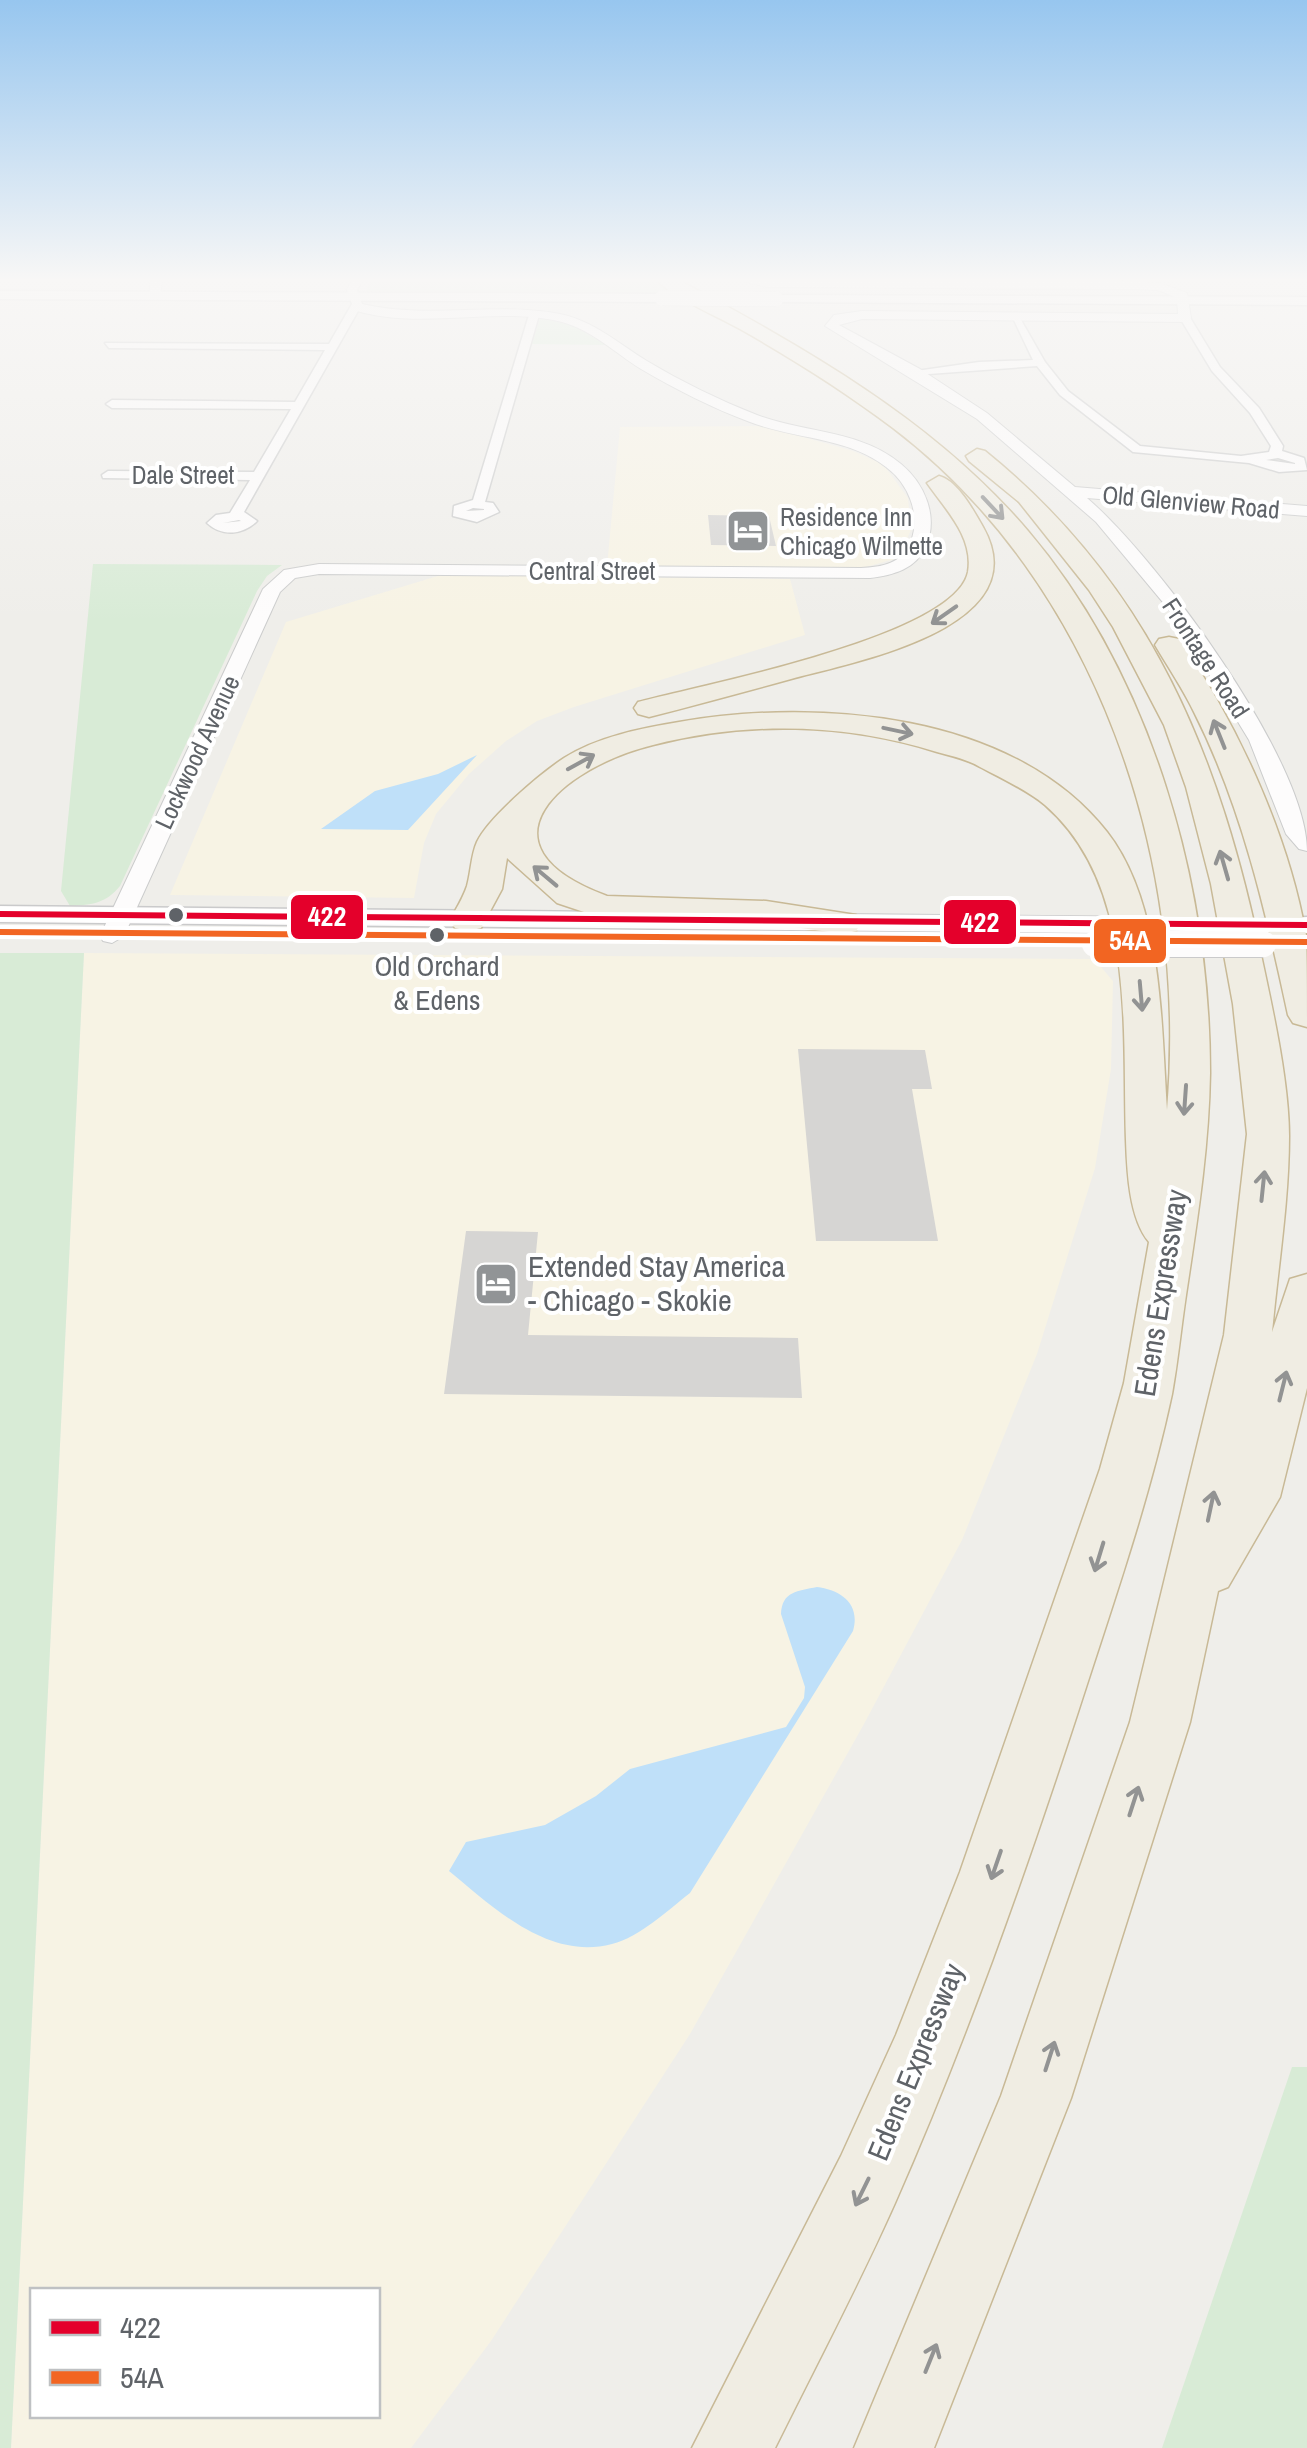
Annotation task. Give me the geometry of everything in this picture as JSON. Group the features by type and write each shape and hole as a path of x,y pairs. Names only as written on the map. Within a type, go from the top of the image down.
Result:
{"highway":[{"name":"Edens Expressway","path":"732,2448 868,2181 994,1873 1098,1560 1146,1394 1180,1196 1189,1043 1175,899 1158,812 1108,678 1051,578 990,502 895,419 857,393"},
{"path":"891,393 1084,542 1163,636 1212,717 1251,815 1307,1016"},
{"path":"545,752 619,717 902,638 961,604 975,588 980,573 980,546 972,528 895,419"},
{"path":"894,2448 1036,2098 1160,1722 1248,1335 1268,1134 1252,1004 1229,884 1202,788 1179,725 1109,600 1027,497"},
{"path":"468,920 484,889 493,843 524,809 557,776 594,754 644,737 742,720 822,719 902,731 986,757 1055,797 1094,838 1115,876 1139,969 1150,1170 1169,1258"},
{"path":"524,809 517,836 525,859 570,896 602,907 766,912 843,923"},
{"path":"468,920 463,888 478,819"},
{"path":"1190,1602 1254,1498 1307,1291"}],"main road":[{"path":"0,914 117,927 1285,935"},
{"path":"0,934 117,927 468,920 843,923 1098,934"}],"street":[{"path":"236,515 305,393"},
{"path":"478,504 511,393"},
{"name":"Central Street","path":"290,574 319,569 861,573 895,568 908,561 918,545 922,509 908,480 886,460 752,418 701,393"},
{"name":"Frontage Road","path":"947,393 982,416 1075,492 1143,564 1188,624 1258,740 1297,834 1307,844"},
{"path":"1066,393 1076,405 1138,449 1166,455 1253,460 1280,468 1301,469 1304,464 1273,455 1253,460"},
{"path":"1236,393 1266,426 1278,446 1273,455"},
{"path":"112,404 298,406"},
{"name":"Dale Street","path":"108,475 258,476"},
{"name":"Old Glenview Road","path":"1075,492 1307,511"},
{"name":"Lockwood Avenue","path":"117,927 272,589 290,574"}],"shaded area":[{"path":"764,426 853,451 883,464 908,498 911,530 898,558 859,569 607,567 620,427"},
{"path":"441,575 790,579 805,635 574,707 537,721 506,741 469,774 436,814 424,843 414,898 170,895 286,622"},
{"path":"84,953 1094,959 1113,981 1111,1069 1095,1168 1037,1354 962,1540 690,2034 491,2341 411,2448 11,2448"}],"green space":[{"path":"93,564 282,565 267,576 257,591 120,886 98,902 70,906 61,891"},
{"path":"0,953 84,953 11,2448 0,2448"},
{"path":"1292,2067 1307,2067 1307,2448 1162,2448"}],"water":[{"path":"477,755 408,830 321,829 375,791 438,774"},
{"path":"817,1587 847,1600 854,1613 853,1631 690,1893 663,1915 612,1944 566,1945 523,1927 449,1871 466,1842 545,1825 596,1796 630,1769 786,1727 804,1698 805,1687 781,1614 782,1606 792,1593"}],"building":[{"path":"708,515 769,516 776,546 711,545"},
{"path":"798,1049 925,1050 932,1089 912,1089 938,1241 816,1241"},
{"name":"Extended Stay America - Chicago - Skokie","path":"466,1231 538,1232 528,1335 798,1338 802,1398 444,1394"}],"transit line":[{"name":"422","path":"0,914 1307,925"},
{"name":"54A","path":"0,932 1307,942"}],"place":[{"name":"Residence Inn Chicago Wilmette","path":"748,531"},
{"name":"Old Orchard & Edens","path":"437,935"},
{"name":"Extended Stay America - Chicago - Skokie","path":"496,1284"}]}
